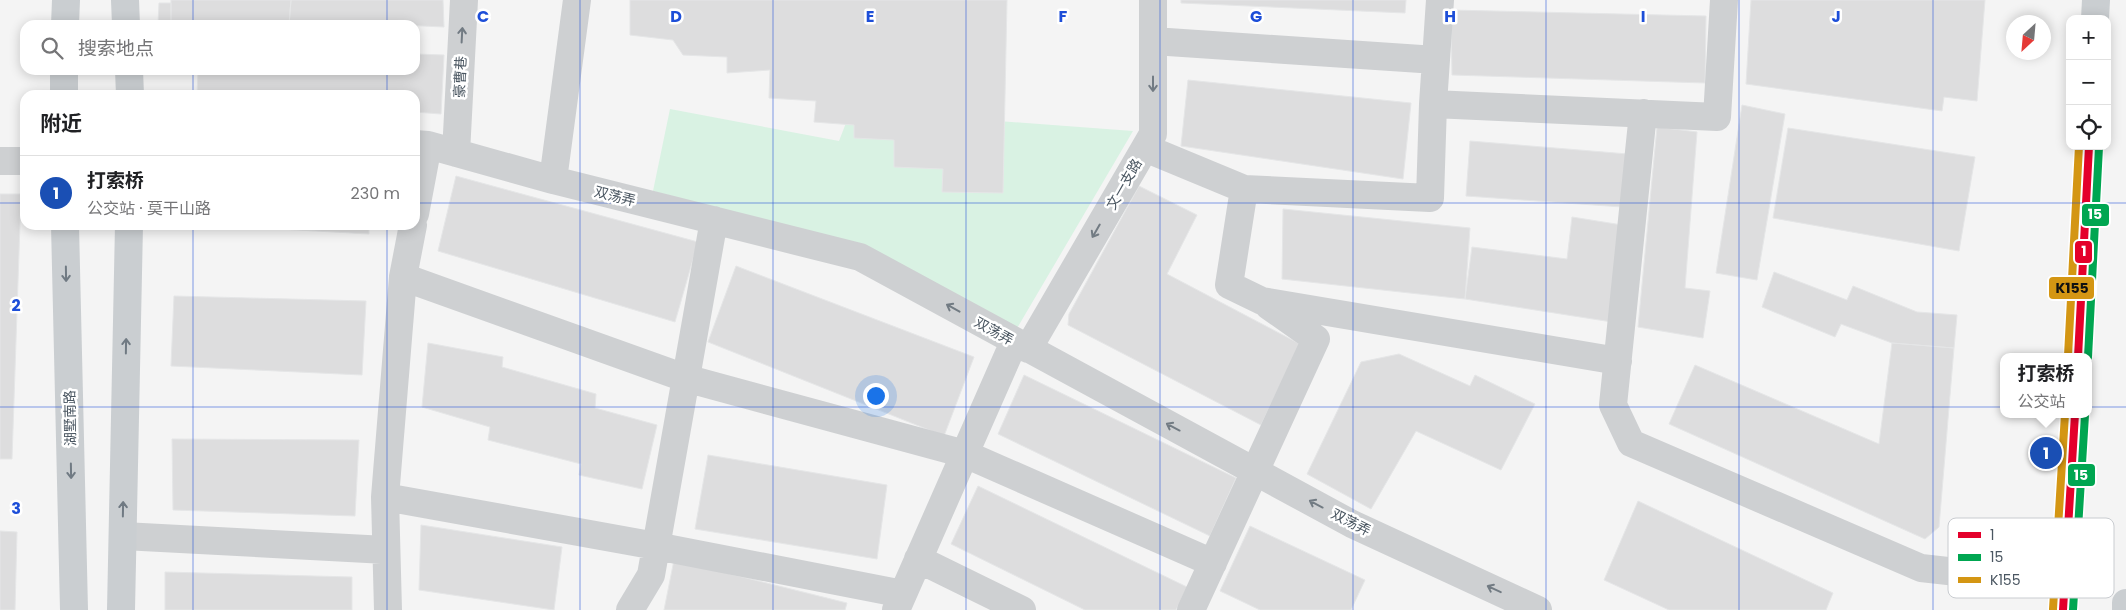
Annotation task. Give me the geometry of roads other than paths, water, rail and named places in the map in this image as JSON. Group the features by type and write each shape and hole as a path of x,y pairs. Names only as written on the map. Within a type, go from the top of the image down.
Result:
{"main road":[{"path":"65,20 66,0"},
{"path":"125,0 126,20"},
{"path":"2095,15 2096,0"},
{"path":"64,75 64,90"},
{"path":"128,75 130,90"},
{"path":"2078,353 2089,150"},
{"name":"湖墅南路","path":"65,230 74,610"},
{"path":"121,610 129,230"},
{"path":"2069,518 2075,418"},
{"path":"2126,603 2126,610"}],"street":[{"name":"豪曹巷","path":"456,153 464,0"},
{"path":"553,180 577,0"},
{"name":"文一支路","path":"900,602 965,454 1021,346 1153,134 1153,0"},
{"path":"1145,148 1244,189 1430,198 1433,104 1440,0"},
{"path":"1433,104 1717,117 1724,0"},
{"path":"1153,41 1436,60"},
{"path":"1642,113 1613,405 1631,443 1920,568 1948,574"},
{"name":"双荡弄","path":"421,145 860,257 1352,524 1538,610"},
{"path":"0,161 20,161"},
{"path":"1191,610 1316,338 1262,301 1229,285 1244,189"},
{"path":"630,610 650,575 714,220"},
{"path":"388,610 385,498 403,277 412,230"},
{"path":"403,277 686,378 965,454 1213,563"},
{"path":"1262,301 1618,361"},
{"path":"385,498 656,546 900,602"},
{"path":"123,536 386,550"},
{"path":"918,559 1022,610"}],"place":[{"name":"打索桥","path":"2046,453"}]}
